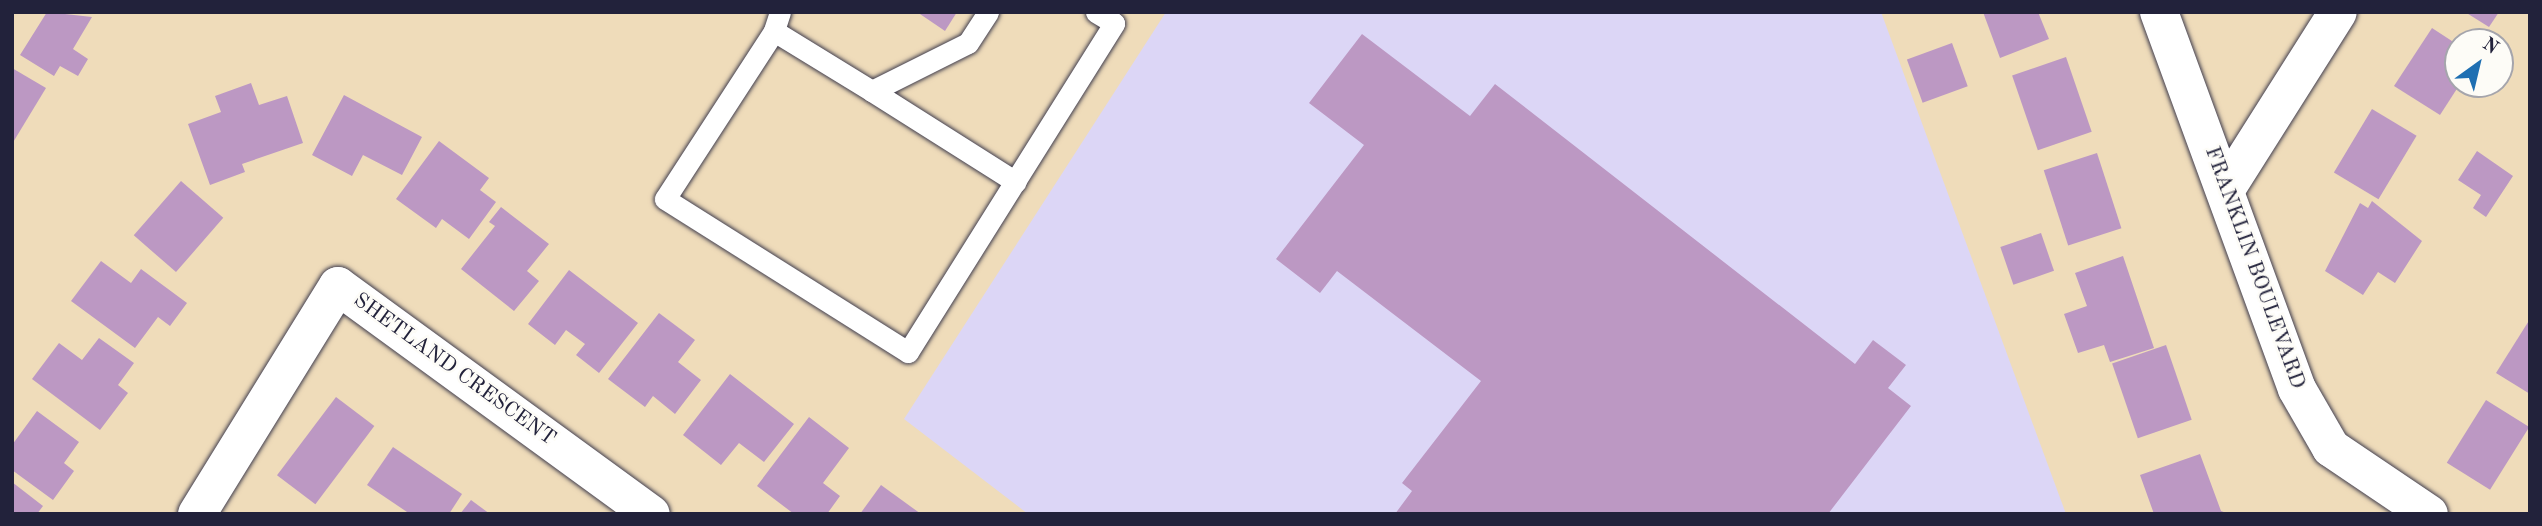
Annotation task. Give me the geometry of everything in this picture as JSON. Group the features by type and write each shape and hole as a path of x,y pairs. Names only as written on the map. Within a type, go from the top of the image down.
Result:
{"street":[{"name":"FRANKLIN BOULEVARD","path":"2159,12 2297,389 2331,448 2429,514"},
{"path":"2226,189 2338,12"},
{"name":"SHETLAND CRESCENT","path":"197,514 338,286 651,514"}],"lane":[{"path":"872,91 968,43 988,12"},
{"path":"1016,182 872,91 777,21 665,199 908,352 1016,182 1114,16"}],"shaded area":[{"path":"1166,12 1881,12 2066,514 1028,514 904,419"}],"building":[{"path":"47,12 92,17 73,49 88,59 78,76 60,66 54,76 20,55"},
{"path":"917,12 957,12 945,31"},
{"path":"1983,12 2038,12 2049,39 2000,58"},
{"path":"2465,12 2499,12 2489,27"},
{"path":"2432,28 2444,36 2444,98 2451,98 2440,115 2394,86"},
{"path":"1362,34 1470,116 1495,84 1855,364 1873,340 1906,365 1888,388 1911,406 1828,514 1395,514 1412,491 1402,483 1481,381 1337,271 1320,293 1276,259 1364,145 1309,103"},
{"path":"1952,43 1968,86 1923,103 1907,59"},
{"path":"2066,57 2092,132 2038,150 2012,76"},
{"path":"12,68 46,88 12,144"},
{"path":"251,83 259,105 287,96 303,143 242,164 245,172 210,185 188,124 221,112 215,96"},
{"path":"344,95 422,137 402,175 363,155 352,176 312,155"},
{"path":"2372,109 2417,136 2378,199 2334,172"},
{"path":"439,141 489,178 480,190 496,202 469,239 442,219 436,228 396,199"},
{"path":"2477,151 2513,176 2486,217 2473,208 2481,195 2458,180"},
{"path":"2097,153 2121,228 2068,245 2044,170"},
{"path":"181,181 223,218 176,272 134,235"},
{"path":"2372,201 2422,241 2395,283 2378,272 2363,295 2325,271 2360,203 2368,208"},
{"path":"501,207 549,244 527,271 539,281 514,311 461,269 495,226 489,222"},
{"path":"2041,233 2054,271 2013,285 2000,247"},
{"path":"2123,256 2154,348 2110,362 2104,345 2078,353 2064,314 2087,306 2075,273"},
{"path":"101,261 131,283 141,269 187,303 170,326 158,317 135,348 71,301"},
{"path":"569,270 638,323 599,373 576,355 585,344 566,330 555,345 528,324"},
{"path":"659,313 695,340 678,362 701,380 675,414 653,396 645,407 608,379"},
{"path":"2530,319 2530,394 2496,373"},
{"path":"99,338 134,363 118,385 128,393 100,430 32,379 59,343 82,360"},
{"path":"2166,345 2192,420 2138,438 2112,364"},
{"path":"730,374 794,424 764,462 739,443 721,465 683,435"},
{"path":"336,397 374,426 315,504 277,475"},
{"path":"2486,400 2529,427 2490,490 2447,463"},
{"path":"37,411 79,442 64,463 74,471 53,500 12,470 12,445"},
{"path":"809,417 849,448 823,483 840,496 827,514 794,514 757,486"},
{"path":"393,447 462,494 449,514 410,514 367,485"},
{"path":"2200,454 2221,511 2229,514 2154,514 2140,475"},
{"path":"12,482 43,506 37,514 12,514"},
{"path":"881,485 921,514 860,514"},
{"path":"471,500 490,514 460,514"}]}
